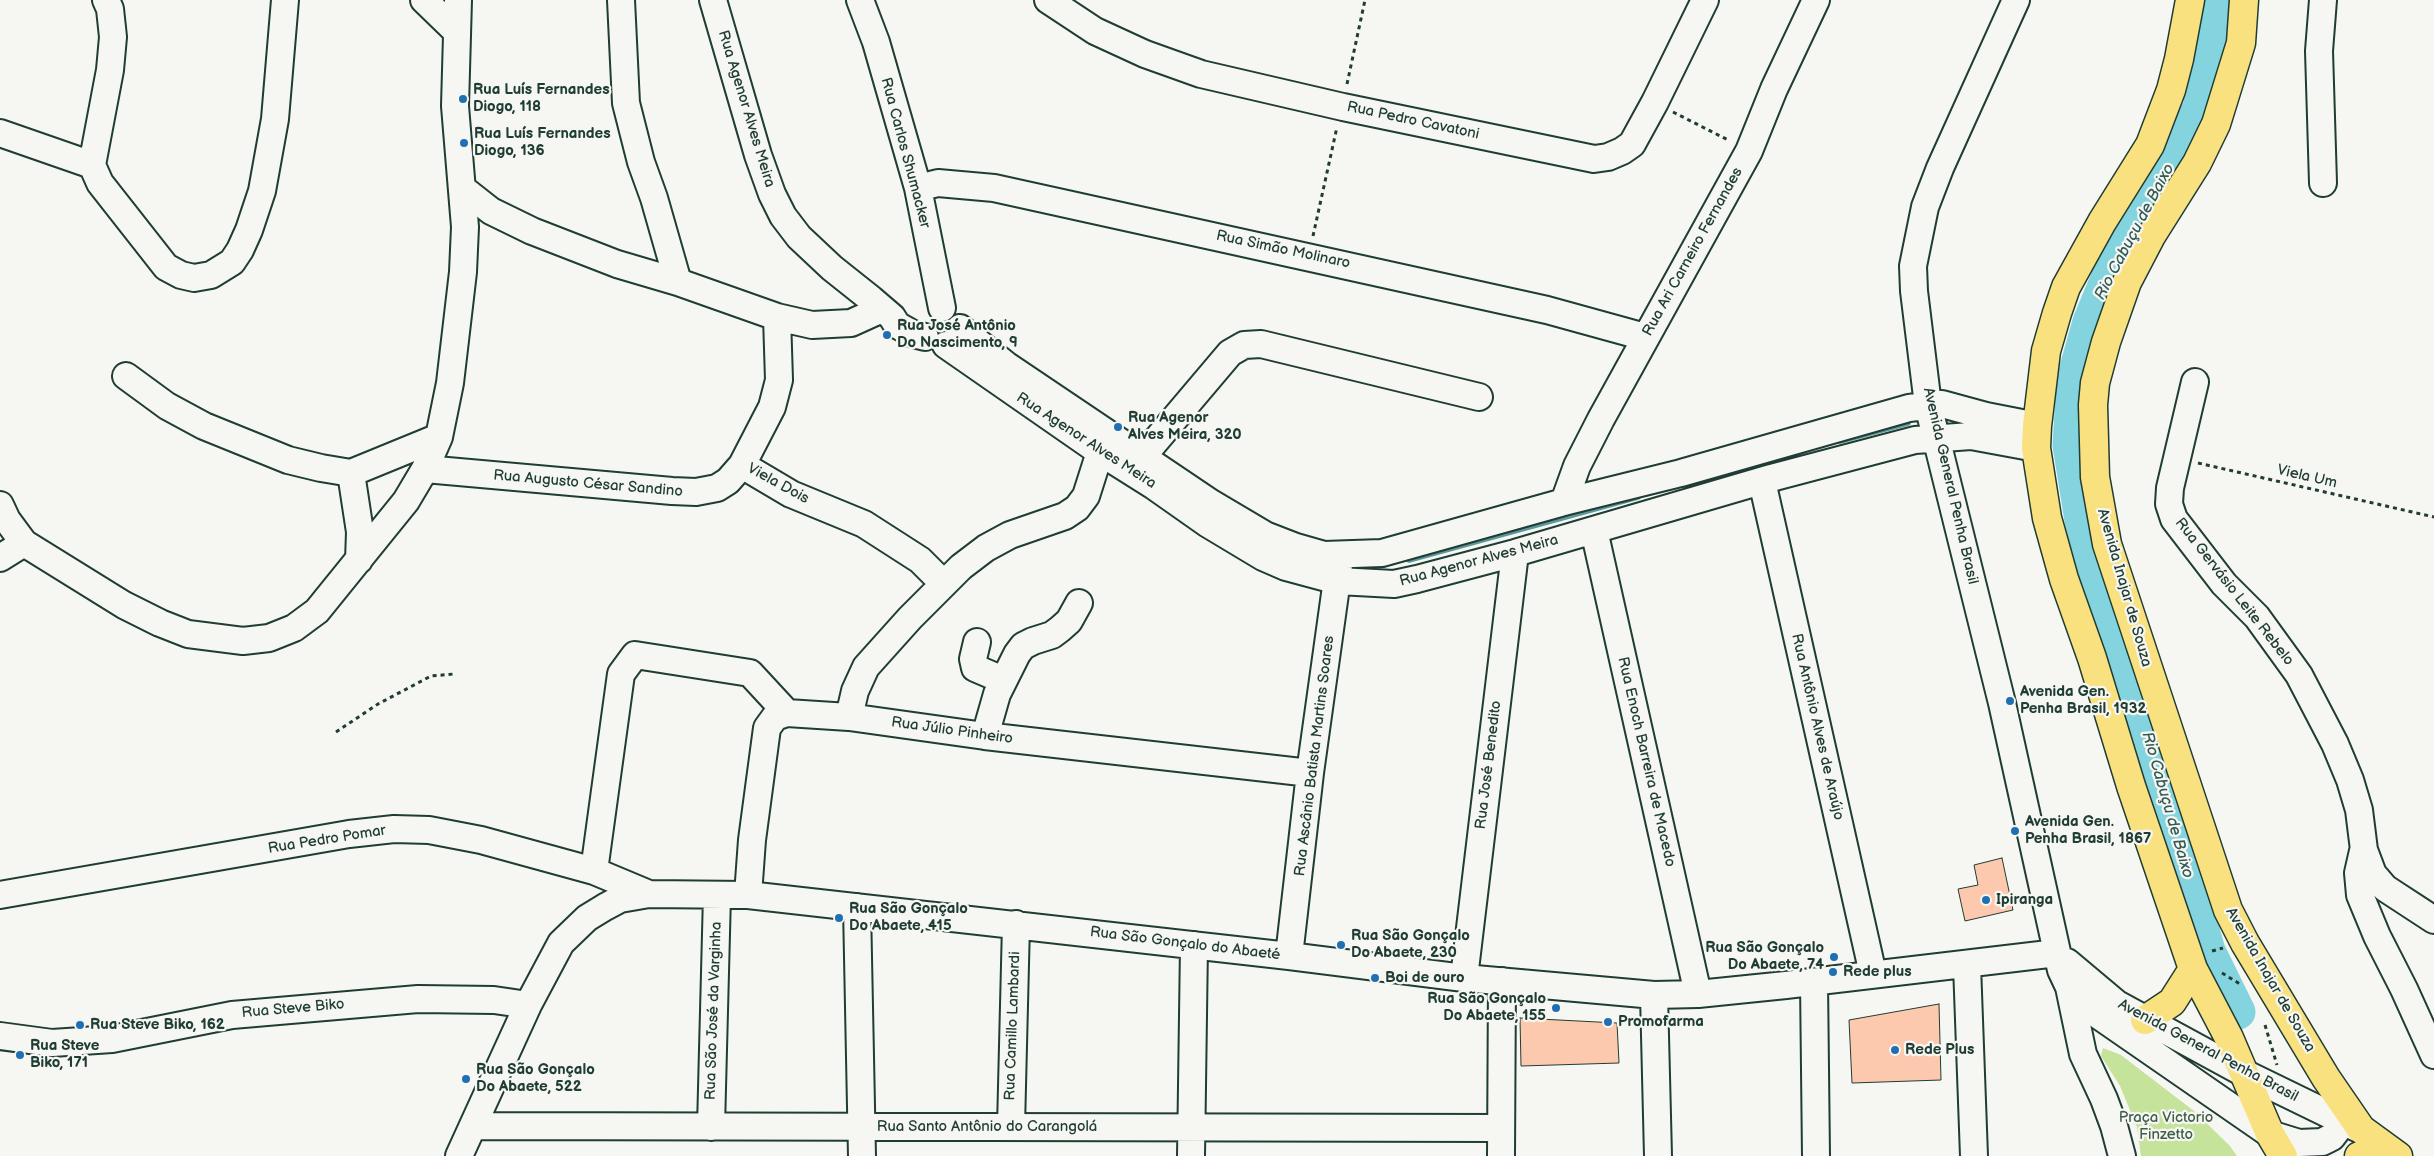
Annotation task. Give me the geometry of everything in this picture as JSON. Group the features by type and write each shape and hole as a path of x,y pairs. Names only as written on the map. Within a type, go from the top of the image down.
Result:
{"main road":[{"path":"2190,0 2179,59 2150,145 2102,222 2066,287 2046,351 2036,437 2047,518 2064,579 2092,658 2131,786 2193,969 2229,1038 2242,1072 2277,1145"},
{"name":"Avenida Inajar de Souza","path":"2244,0 2241,43 2216,124 2197,163 2151,236 2127,282 2109,334 2094,390 2092,427 2095,477 2107,544 2228,910 2245,944 2352,1128"},
{"path":"2146,1020 2172,1002 2193,969"},
{"path":"2352,1128 2393,1152"}],"street":[{"path":"106,0 110,9 112,38 110,70 92,165 100,183 166,267 181,276 194,278 211,275 232,262 249,230 262,190 275,119 285,0"},
{"path":"424,0 457,32"},
{"path":"0,505 7,520 24,543 95,589 160,623 188,634 243,641 269,638 294,628 317,611 406,501 425,469 438,437 450,383 463,272 464,189 455,106 458,0"},
{"path":"621,0 626,103 641,162 654,198 678,282"},
{"name":"Rua Agenor Alves Meira","path":"713,0 758,155 772,194 783,216 799,236 832,268 887,313 904,330 939,328 1006,365 1211,504 1266,534 1296,547 1324,555 1339,568 1394,584 1515,553 1762,481 1915,440 1970,436 2036,437"},
{"name":"Rua Carlos Shumacker","path":"860,0 876,42 918,188 939,328"},
{"name":"Rua Pedro Cavatoni","path":"1048,0 1095,30 1145,54 1201,74 1343,107 1594,159 1622,152 1632,144 1655,102 1705,0"},
{"name":"Rua Ari Carneiro Fernandes","path":"1564,502 1587,446 1749,151 1774,89 1816,0"},
{"name":"Avenida General Penha Brasil","path":"2016,0 1940,168 1925,207 1913,266 1914,291 1928,405 2002,703 2057,953 2069,986 2095,1013 2171,1064 2277,1145 2322,1142 2352,1128"},
{"path":"2322,0 2319,58 2323,184"},
{"path":"0,133 92,165"},
{"name":"Rua Simão Molinaro","path":"918,188 938,183 994,188 1547,310 1645,338"},
{"path":"464,189 492,211 532,231 617,264 678,282 777,317 812,326 830,326 851,323 887,313"},
{"name":"Viela Dois","path":"777,317 779,380 776,394 772,407 742,466 791,494 864,524 920,560 944,584"},
{"name":"Rua Agenor Alves Meira","path":"939,328 1100,452 1154,486 1208,524 1264,557 1313,576 1382,553 1564,502 1681,473 1909,408 1942,404 1986,416 2036,437"},
{"path":"1142,457 1230,353 1244,345 1261,344 1479,397"},
{"path":"126,376 167,406 204,426 288,460 351,473 438,437"},
{"name":"Rua Gervásio Leite Rebelo","path":"2195,382 2170,488 2169,504 2174,518 2224,584 2257,617 2299,675 2335,744 2350,780 2359,810 2364,850 2373,874 2385,888 2434,920"},
{"path":"849,717 855,691 866,668 910,618 944,584 986,548 1010,535 1065,516 1077,508 1086,496 1100,452"},
{"name":"Rua Augusto César Sandino","path":"425,469 696,492 717,488 728,481 742,466"},
{"path":"351,473 360,532 359,560"},
{"name":"Rua Antônio Alves de Araújo","path":"1762,481 1873,974"},
{"name":"Rua Enoch Barreira de Macedo","path":"1594,530 1698,994"},
{"path":"0,558 24,543"},
{"path":"1382,553 1394,584"},
{"name":"Rua José Benedito","path":"1464,978 1515,553"},
{"name":"Rua Ascânio Batista Martins Soares","path":"1289,956 1310,773 1339,568"},
{"path":"984,736 1003,680 1023,646 1060,629 1069,621 1079,603"},
{"path":"977,642 973,659 975,668 1003,680"},
{"path":"594,871 621,674 635,655 750,673 787,712 775,717 767,728 752,840 748,895"},
{"name":"Rua Júlio Pinheiro","path":"787,712 849,717 984,736 1310,773"},
{"name":"Rua Pedro Pomar","path":"0,895 349,834 394,829 429,830 480,840 594,871 649,894"},
{"name":"Rua Gervásio Leite Rebelo","path":"2364,850 2358,873 2360,895 2377,936 2404,989 2434,1056"},
{"name":"Rua São Gonçalo do Abaeté","path":"460,1156 528,1004 549,962 561,943 587,918 620,899 649,894 748,895 1016,924 1464,978 1654,995 1698,994 1814,982 2057,953"},
{"name":"Rua São José da Varginha","path":"711,1126 717,894"},
{"path":"857,906 862,1156"},
{"name":"Rua Camillo Lambardi","path":"1010,1127 1016,924"},
{"path":"1191,1156 1194,945"},
{"name":"Avenida General Penha Brasil","path":"2057,953 2100,991 2146,1020 2352,1128"},
{"path":"1967,964 1974,1156"},
{"path":"1501,1156 1502,981"},
{"path":"1814,982 1816,1156"},
{"path":"2069,986 2083,1054 2104,1098 2122,1156"},
{"path":"1654,995 1658,1156"},
{"name":"Rua Steve Biko","path":"0,1036 52,1043 112,1039 232,1014 418,999 494,1000 528,1004"},
{"name":"Rua Santo Antônio do Carangolá","path":"473,1126 1501,1128"}],"path":[{"path":"1655,102 1749,151"},
{"name":"Viela Um","path":"2176,458 2434,517"},
{"path":"336,732 378,704 431,676 454,674"}],"green space":[{"name":"Praça Victorio Finzetto","path":"2103,1048 2121,1055 2194,1111 2230,1146 2237,1156 2141,1156 2137,1127 2120,1086 2101,1056"}],"building":[{"name":"Ipiranga","path":"2002,858 2013,910 1965,921 1958,889 1978,885 1974,865"},
{"name":"Rede Plus","path":"1939,1004 1941,1080 1852,1083 1849,1020"},
{"path":"1520,1018 1617,1023 1619,1063 1521,1066"}],"waterway":[{"name":"Rio Cabuçu de Baixo","path":"2220,0 2212,55 2200,108 2146,212 2112,269 2090,322 2074,379 2070,445 2082,520 2094,572 2131,678 2208,951 2238,1012"},
{"path":"1840,441 1908,423"},
{"path":"1409,560 1638,497"}],"place":[{"name":"Rua Luís Fernandes Diogo, 118","path":"463,99"},
{"name":"Rua Luís Fernandes Diogo, 136","path":"464,143"},
{"name":"Rua José Antônio Do Nascimento, 9","path":"887,335"},
{"name":"Rua Agenor Alves Meira, 320","path":"1118,427"},
{"name":"Avenida Gen. Penha Brasil, 1932","path":"2010,701"},
{"name":"Avenida Gen. Penha Brasil, 1867","path":"2015,831"},
{"name":"Ipiranga","path":"1986,900"},
{"name":"Rua São Gonçalo Do Abaete, 415","path":"839,918"},
{"name":"Rua São Gonçalo Do Abaete, 230","path":"1341,945"},
{"name":"Rua São Gonçalo Do Abaete, 74","path":"1834,957"},
{"name":"Rede plus","path":"1833,972"},
{"name":"Boi de ouro","path":"1375,978"},
{"name":"Rua São Gonçalo Do Abaete, 155","path":"1556,1008"},
{"name":"Promofarma","path":"1608,1022"},
{"name":"Rua Steve Biko, 162","path":"80,1025"},
{"name":"Rede Plus","path":"1895,1050"},
{"name":"Rua Steve Biko, 171","path":"20,1055"},
{"name":"Rua São Gonçalo Do Abaete, 522","path":"466,1079"}]}
